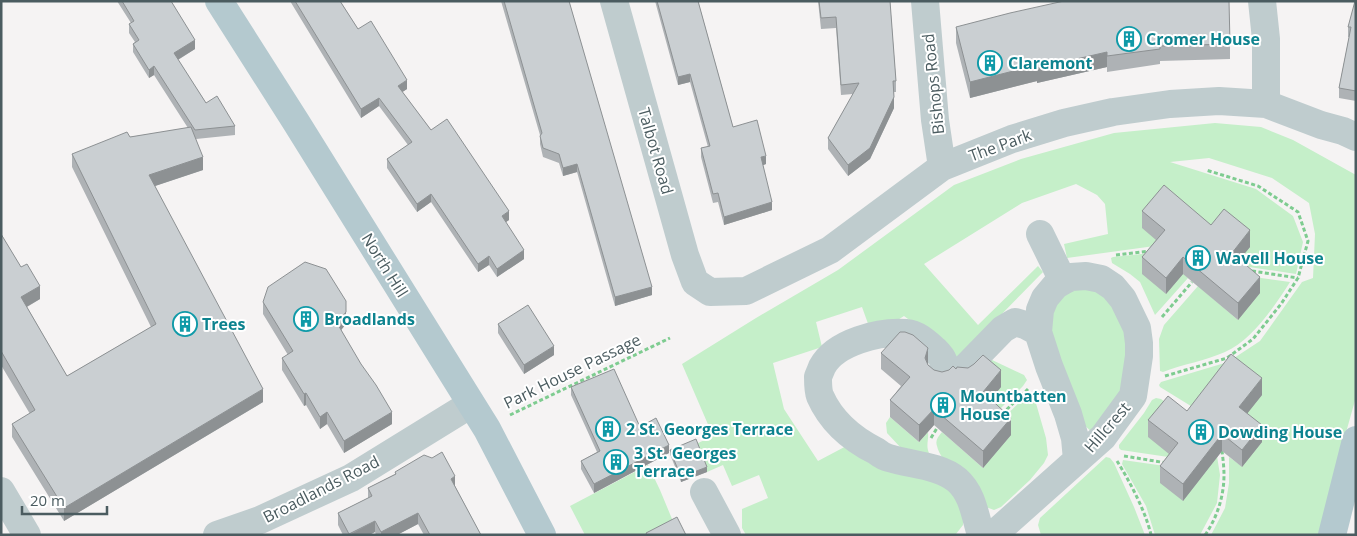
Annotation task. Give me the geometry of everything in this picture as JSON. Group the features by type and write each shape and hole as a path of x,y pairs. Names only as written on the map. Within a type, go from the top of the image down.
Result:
{"main road":[{"name":"North Hill","path":"219,1 487,428 542,535"},
{"path":"1332,535 1356,440"}],"street":[{"name":"Talbot Road","path":"614,1 685,255 695,282 710,292"},
{"name":"Bishops Road","path":"925,1 935,120 942,167"},
{"path":"1262,1 1266,39 1266,104"},
{"name":"The Park","path":"710,292 746,292 830,250 942,167 1012,139 1064,123 1113,112 1170,104 1219,101 1266,104 1356,137"},
{"name":"The Park","path":"1321,125 1356,150"},
{"path":"1040,234 1063,281"},
{"name":"Hillcrest","path":"993,535 1077,460 1102,437 1133,396 1139,344 1137,328 1124,298 1101,279 1086,276 1071,277 1056,285 1045,298 1040,310 1038,332 1068,414 1075,438 1077,460"},
{"path":"981,535 967,490 942,471 887,457 862,444 844,430 831,415 819,394 818,375 826,359 840,348 879,335 907,333 919,337 938,352 944,360 944,367 952,371 1003,329 1015,322 1038,332"},
{"name":"Broadlands Road","path":"217,535 260,520 351,478 471,404"},
{"path":"1,491 27,535"},
{"path":"704,492 726,535"}],"path":[{"path":"1164,376 1227,358 1253,339 1281,304 1298,278 1308,241 1298,212 1258,186 1206,170"},
{"path":"1108,256 1154,250"},
{"path":"1251,271 1298,278"},
{"path":"1158,321 1192,282"},
{"name":"Park House Passage","path":"487,428 520,409 670,338"},
{"path":"1002,414 1034,383"},
{"path":"1205,535 1212,525 1220,506 1224,475 1222,451"},
{"path":"1113,454 1139,504 1151,535"},
{"path":"1122,456 1175,464"}],"green space":[{"path":"1215,123 1261,127 1293,140 1356,175 1356,397 1322,535 1211,535 1225,508 1229,483 1229,457 1243,467 1199,411 1159,385 1161,382 1228,362 1260,341 1302,282 1313,278 1315,234 1309,203 1272,178 1209,158 1170,162 1256,189 1293,216 1303,242 1296,274 1236,265 1162,245 1067,258 1064,244 1108,234 1105,204 1097,195 1076,184 1022,203 924,264 978,325 1038,266 1043,272 952,365 946,347 904,316 885,328 871,332 862,307 816,322 822,347 773,363 784,409 818,461 852,443 942,480 963,507 963,525 956,534 746,535 742,528 742,509 768,498 759,475 732,486 723,465 707,472 696,444 713,436 682,364 838,270 954,185 1021,159 1114,133"},
{"path":"1161,252 1188,278 1155,315 1140,282 1112,263 1111,258"},
{"path":"1239,275 1290,282 1262,322 1235,347 1210,358 1163,372 1160,371 1159,339 1164,325 1198,286 1238,320"},
{"path":"1076,288 1100,291 1113,305 1124,325 1129,356 1123,397 1093,433 1084,425 1046,330 1060,297"},
{"path":"990,359 1024,375 1027,380 991,418 981,360"},
{"path":"1029,393 1033,393 1046,438 1048,455 1030,480 1001,507 994,510 986,507 951,469 939,453 936,444 937,440 942,432 983,468 998,423"},
{"path":"1156,398 1161,399 1191,422 1175,458 1121,450 1119,448 1119,445 1152,400"},
{"path":"890,417 919,442 928,432 927,446 930,455 901,448 887,433 886,423"},
{"path":"1217,456 1220,475 1217,503 1200,535 1155,535 1146,506 1122,464 1123,460 1172,467"},
{"path":"1106,457 1110,458 1114,463 1145,535 1041,535 1038,525 1040,518"},
{"path":"648,465 677,531 669,535 585,535 570,506"}],"building":[{"path":"122,1 171,1 195,40 174,53 206,103 217,96 235,126 195,130 154,66 149,70 133,44 139,40 129,24 134,21"},
{"path":"295,1 340,1 358,29 371,21 407,80 398,86 431,130 447,119 509,211 502,216 524,250 497,269 489,256 478,264 431,194 417,204 387,159 412,142 379,98 361,109"},
{"path":"504,1 569,1 652,287 615,297 577,164 563,168 559,154 543,148 540,136 542,133"},
{"path":"657,1 698,1 733,127 757,120 766,156 761,157 772,202 724,217 718,193 713,194 701,148 710,146 690,74 678,77"},
{"path":"819,1 890,1 896,81 893,81 894,97 870,148 848,165 828,138 859,83 841,85 836,17 821,18"},
{"path":"1064,1 1229,1 1230,44 1160,46 1160,49 1107,56 1107,52 1037,68 1037,65 970,82 956,27"},
{"path":"1355,1 1356,91 1339,88 1351,27 1348,27"},
{"name":"Trees","path":"191,127 203,157 149,175 263,389 64,508 12,424 35,410 1,351 1,234 21,267 27,264 40,286 21,297 67,376 156,324 72,154 127,132 130,137"},
{"name":"Wavell House","path":"1164,185 1211,225 1224,209 1250,230 1232,253 1260,277 1238,303 1183,257 1166,278 1142,257 1165,230 1142,211"},
{"path":"305,262 326,269 346,301 346,312 337,323 392,412 344,441 327,412 320,417 282,358 293,351 263,302 268,287"},
{"path":"528,305 554,346 524,365 498,324"},
{"name":"Mountbatten House","path":"900,332 913,335 928,348 925,358 928,365 934,370 942,372 949,370 953,366 956,369 957,367 968,368 983,355 1001,370 983,392 1011,418 983,451 934,409 919,425 890,400 910,377 881,353"},
{"name":"Dowding House","path":"1231,354 1262,378 1239,407 1262,425 1242,450 1222,434 1183,484 1160,466 1178,443 1148,420 1168,396 1187,411"},
{"path":"614,369 640,427 656,418 669,445 594,484 581,461 600,451 571,387"},
{"path":"696,439 707,467 681,477 670,450"},
{"path":"442,452 455,476 451,479 481,535 430,535 418,513 381,532 375,521 349,534 338,513 372,496 368,488 396,474 395,472 424,455 432,458"},
{"path":"677,517 686,535 647,535 646,533"}],"place":[{"name":"Cromer House","path":"1129,39"},
{"name":"Claremont","path":"990,63"},
{"name":"Wavell House","path":"1198,258"},
{"name":"Broadlands","path":"306,319"},
{"name":"Trees","path":"185,324"},
{"name":"Mountbatten House","path":"943,405"},
{"name":"2 St. Georges Terrace","path":"608,429"},
{"name":"Dowding House","path":"1201,432"},
{"name":"3 St. Georges Terrace","path":"616,462"}]}
